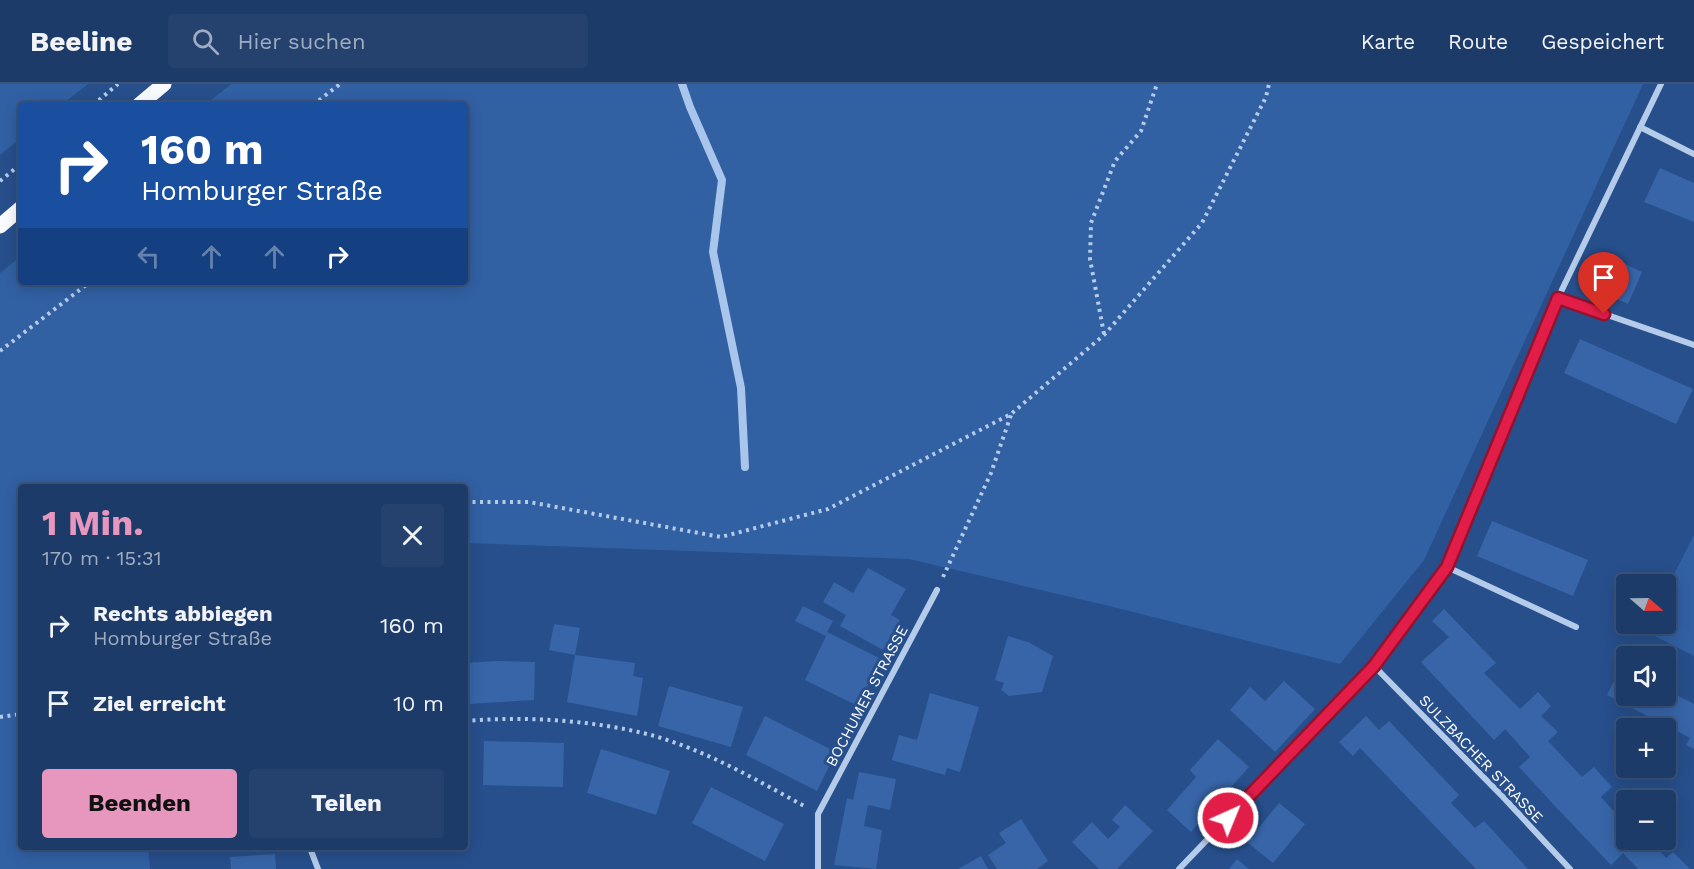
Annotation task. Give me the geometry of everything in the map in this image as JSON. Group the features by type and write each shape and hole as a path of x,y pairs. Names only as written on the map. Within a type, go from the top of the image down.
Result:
{"main road":[{"path":"143,102 164,84"},
{"path":"0,226 18,211"}],"street":[{"path":"1179,869 1374,666 1447,567 1558,298 1661,84"},
{"path":"1640,128 1694,154"},
{"path":"1558,298 1694,345"},
{"path":"1447,567 1576,627"},
{"name":"BOCHUMER STRASSE","path":"818,814 937,590"},
{"name":"SULZBACHER STRASSE","path":"1374,666 1503,797 1570,869"},
{"path":"818,814 818,869"},
{"path":"311,850 318,869"}],"path":[{"path":"97,102 118,84"},
{"path":"317,102 340,84"},
{"path":"1104,335 1090,260 1091,223 1115,161 1141,131 1157,84"},
{"path":"468,502 529,502 721,537 828,509 1011,414 1104,335 1202,223 1266,97 1269,84"},
{"path":"0,182 18,167"},
{"path":"0,351 86,285"},
{"path":"937,590 992,473 1011,414"},
{"path":"0,717 18,714"},
{"path":"468,721 490,719 600,724 652,736 739,770 818,814"}],"shaded area":[{"path":"0,84 88,84 65,102 18,102 18,140 0,155"},
{"path":"231,84 1643,84 1424,560 1340,664 909,559 468,543 468,484 18,484 18,850 148,850 150,869 0,869 0,273 18,258 18,285 468,285 468,102 209,102"},
{"path":"1694,535 1694,656 1651,634 1676,634 1676,574 1674,574"}],"building":[{"path":"1660,168 1694,183 1694,222 1644,202"},
{"path":"1621,262 1642,272 1628,304 1606,294"},
{"path":"1580,339 1693,389 1676,424 1564,373"},
{"path":"1492,521 1588,560 1573,596 1477,556"},
{"path":"868,568 906,589 891,615 900,620 883,650 840,626 846,615 823,602 834,582 853,593"},
{"path":"803,606 833,621 827,632 881,659 858,706 805,680 826,636 795,621"},
{"path":"1444,609 1496,663 1484,673 1520,709 1538,692 1551,706 1541,716 1558,732 1548,741 1582,777 1594,767 1612,787 1601,797 1616,814 1616,850 1659,850 1666,858 1673,852 1690,869 1638,869 1623,853 1611,865 1519,767 1530,757 1505,729 1494,740 1421,662 1449,637 1432,621"},
{"path":"554,624 580,628 575,655 549,650"},
{"path":"1008,636 1028,642 1053,656 1042,692 1009,696 1001,690 1004,683 995,680"},
{"path":"575,655 635,663 633,676 643,678 637,716 567,702"},
{"path":"535,662 534,700 468,704 468,663"},
{"path":"1616,677 1616,700 1607,695"},
{"path":"1284,681 1315,709 1275,752 1230,710 1250,687 1265,701"},
{"path":"669,686 743,707 731,747 658,726"},
{"path":"930,693 979,707 960,772 947,768 945,775 892,760 899,735 917,740"},
{"path":"1676,695 1694,704 1694,749 1686,745 1690,738 1676,731 1676,718 1651,718 1628,706 1676,706"},
{"path":"765,716 836,752 817,791 746,755"},
{"path":"1366,716 1379,730 1389,721 1459,795 1451,803 1475,828 1484,821 1528,869 1476,869 1360,748 1353,756 1339,742"},
{"path":"1218,739 1249,767 1191,832 1167,810 1196,777 1190,770"},
{"path":"484,741 564,743 563,787 483,785"},
{"path":"601,749 670,771 656,815 587,793"},
{"path":"859,772 896,779 890,810 868,805 864,826 882,830 876,869 834,865 847,798 853,800"},
{"path":"711,787 784,824 765,861 692,823"},
{"path":"1279,803 1305,824 1273,863 1247,842"},
{"path":"1125,805 1153,831 1117,869 1099,869 1072,842 1092,822 1108,839 1120,827 1112,820"},
{"path":"1021,819 1048,861 1037,869 997,869 988,855 1006,843 999,833"},
{"path":"275,854 276,869 231,869 230,857"},
{"path":"981,856 988,869 958,869"},
{"path":"1237,859 1249,869 1229,869"}],"waterway":[{"path":"682,84 722,180 713,252 741,388 745,467"}],"route":[{"path":"1228,818 1374,666 1447,567 1558,298 1604,314"}]}
